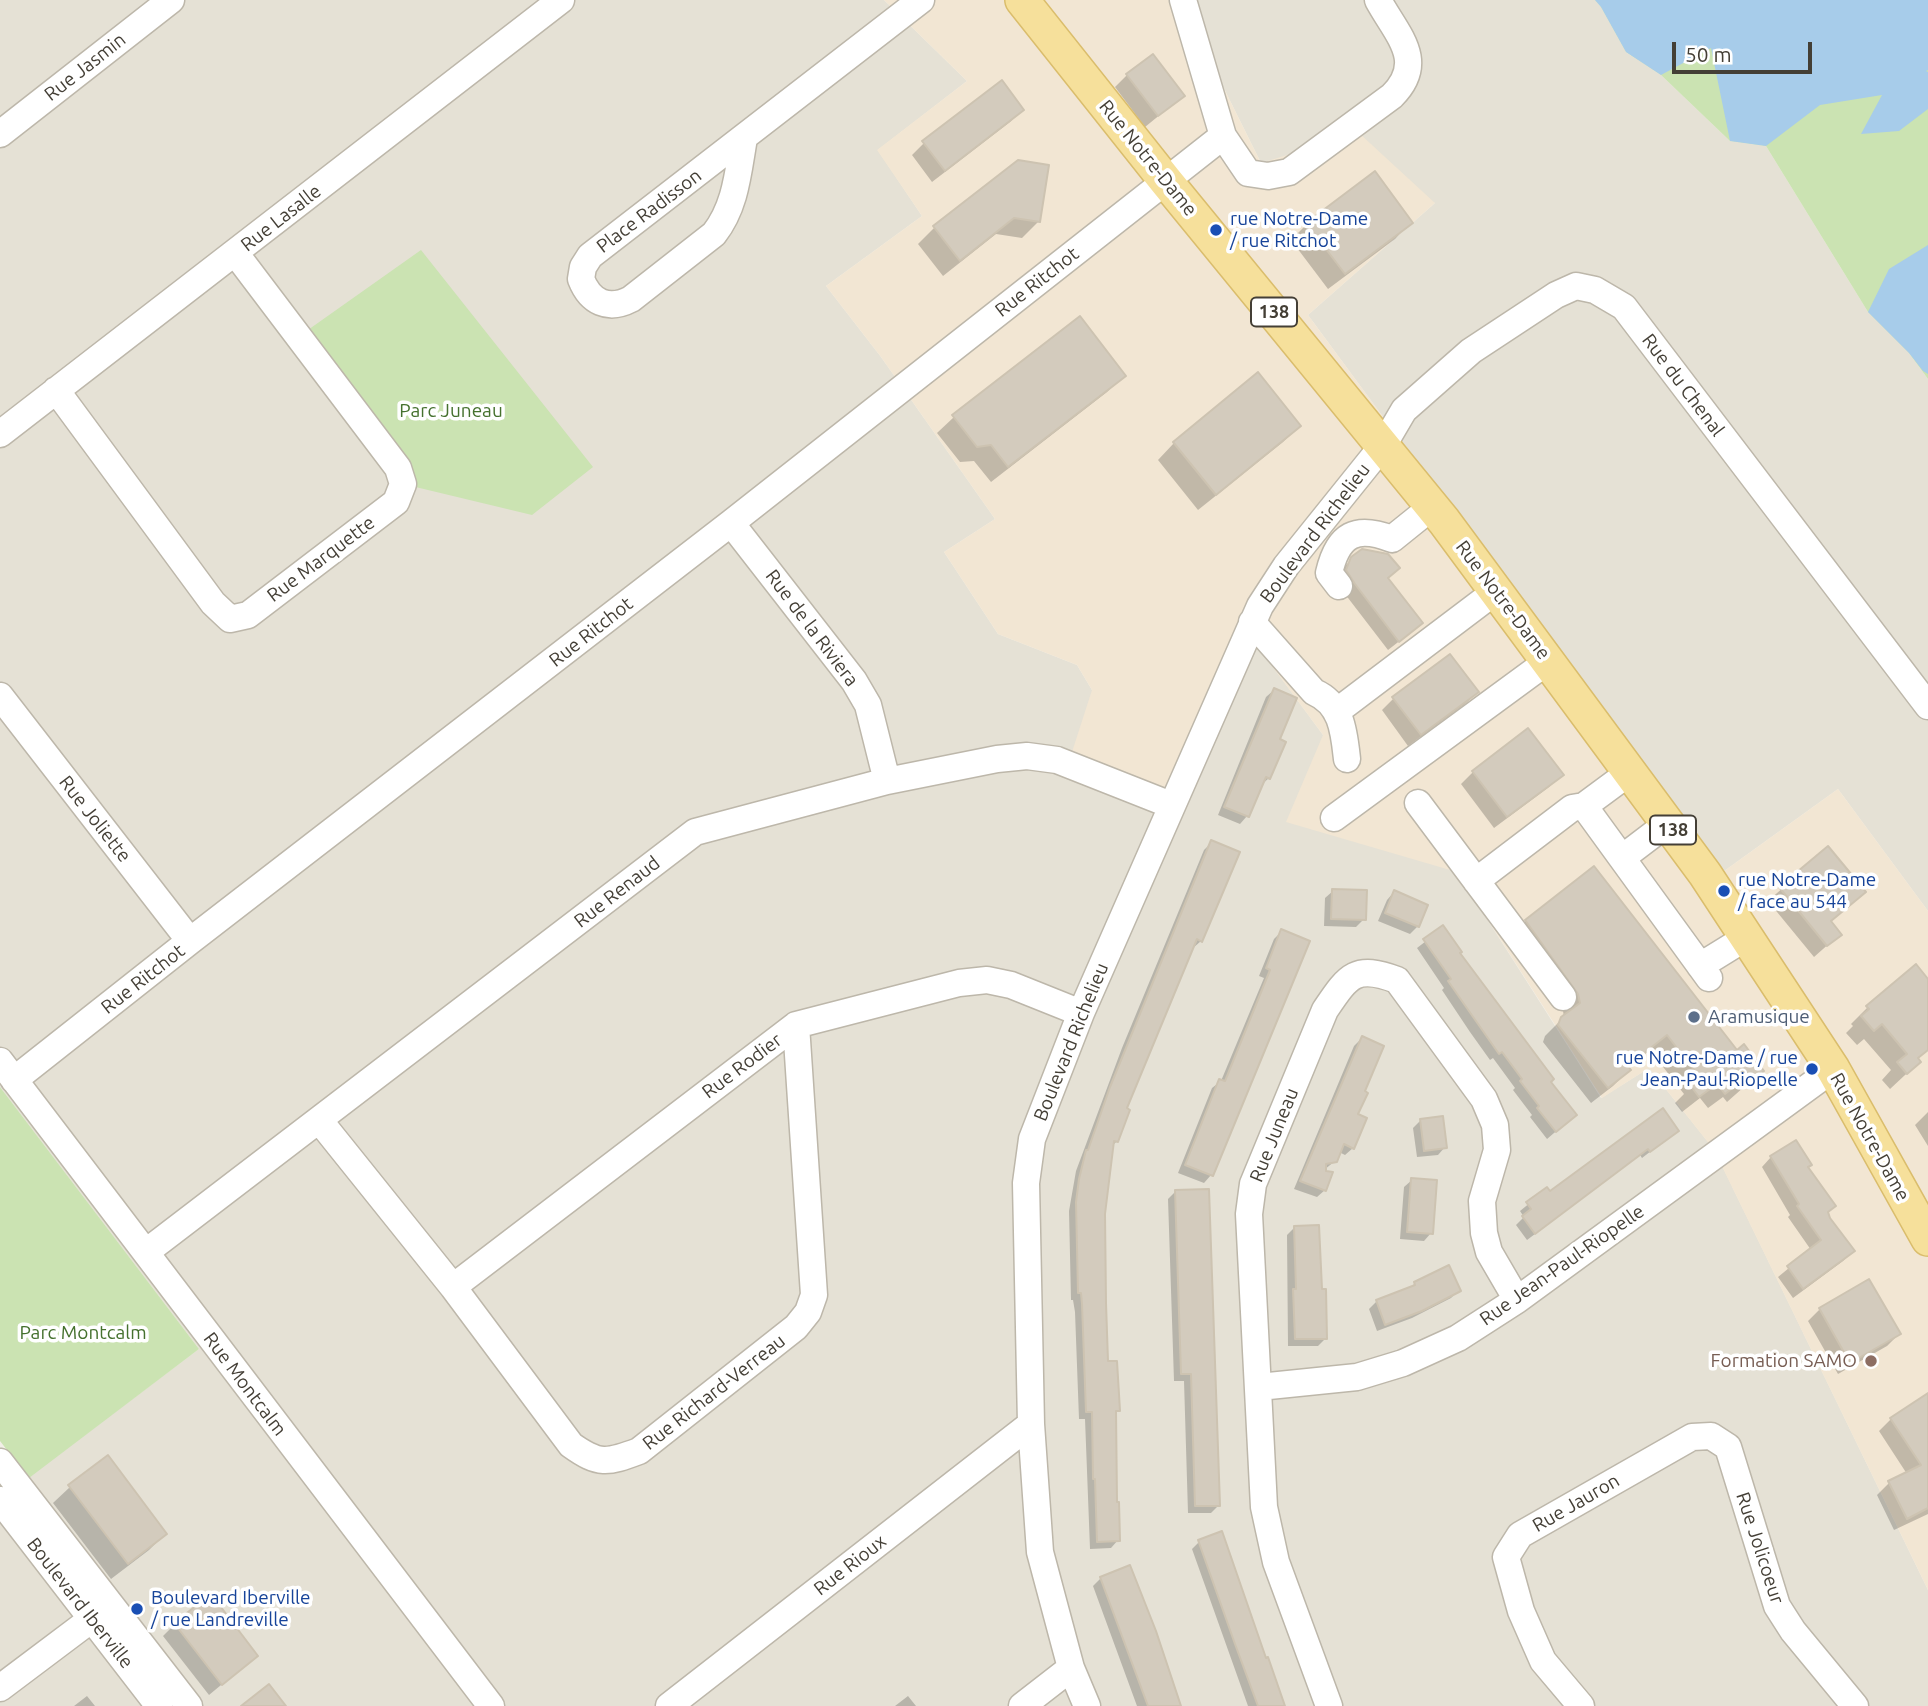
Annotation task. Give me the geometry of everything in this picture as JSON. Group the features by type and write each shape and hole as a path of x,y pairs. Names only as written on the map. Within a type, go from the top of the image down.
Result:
{"main road":[{"name":"Rue Notre-Dame","path":"1022,0 1165,180 1433,506 1706,874 1833,1069 1928,1240"}],"street":[{"name":"Rue Jasmin","path":"0,134 171,0"},
{"name":"Rue Lasalle","path":"0,434 561,0"},
{"name":"Place Radisson","path":"744,138 733,200 714,234 621,304 610,304 590,296 581,279 583,267 590,256 921,0"},
{"path":"1183,0 1223,136 1248,173 1268,176 1289,172 1403,85 1410,70 1409,55 1378,0"},
{"name":"Rue Ritchot","path":"7,1071 190,941 732,523 1223,136"},
{"name":"Rue Marquette","path":"55,390 213,603 230,619 248,615 396,502 403,484 398,468 236,254"},
{"name":"Rue du Chenal","path":"1384,444 1404,410 1471,351 1556,295 1576,286 1595,290 1624,307 1928,706"},
{"name":"Boulevard Richelieu","path":"1087,1706 1071,1668 1040,1552 1031,1424 1026,1183 1032,1139 1081,1013 1259,606 1286,566 1384,444"},
{"path":"1339,586 1329,573 1333,553 1346,540 1359,531 1376,532 1392,539 1433,506"},
{"path":"1324,520 1346,540"},
{"name":"Rue de la Riviera","path":"732,523 853,681 868,705 887,781"},
{"path":"1336,712 1496,591"},
{"path":"1252,622 1314,692 1327,697 1343,723 1347,759"},
{"path":"1334,818 1548,661"},
{"name":"Rue Joliette","path":"0,696 190,941"},
{"name":"Rue Renaud","path":"146,1252 695,832 887,781 997,759 1027,756 1057,760 1171,805"},
{"path":"1476,881 1572,808 1584,806 1630,772"},
{"path":"1418,803 1563,997"},
{"path":"1584,806 1705,972 1746,937"},
{"path":"1622,858 1668,823"},
{"name":"Rue Juneau","path":"1329,1706 1276,1562 1264,1507 1249,1214 1253,1184 1325,1010 1340,988 1356,974 1376,972 1397,980 1484,1099 1495,1125 1497,1150 1482,1201 1484,1233 1489,1252 1517,1300"},
{"name":"Rue Rodier","path":"453,1287 796,1025 959,983 987,980 1011,985 1081,1013"},
{"name":"Rue Richard-Verreau","path":"319,1120 453,1287 571,1445 590,1458 613,1461 639,1451 796,1327 808,1312 814,1295 796,1025"},
{"name":"Rue Jean-Paul-Riopelle","path":"1259,1387 1357,1377 1403,1363 1458,1338 1517,1300 1833,1069"},
{"name":"Rue Montcalm","path":"7,1071 491,1706"},
{"name":"Rue Rioux","path":"669,1706 1031,1424"},
{"name":"Rue Jolicoeur","path":"1692,1437 1711,1436 1728,1447 1777,1606 1793,1631 1855,1706"},
{"name":"Rue Jauron","path":"1581,1706 1543,1661 1521,1611 1506,1557 1520,1535 1692,1437"},
{"name":"Boulevard Iberville","path":"0,1462 101,1611 159,1706"},
{"name":"Boulevard Iberville","path":"0,1500 189,1706"},
{"path":"0,1688 101,1611"},
{"path":"1022,1706 1071,1668"}],"shaded area":[{"path":"0,0 884,0 967,81 878,150 922,216 826,286 881,357 995,519 944,552 998,634 1077,665 1164,790 1243,626 1323,735 1457,872 1601,1098 1649,1068 1714,1149 1928,1590 1928,1706 0,1706 0,1498 199,1349 0,1087"},
{"path":"884,0 1180,0 1261,163 1359,133 1435,203 1308,315 1720,874 1838,789 1928,911 1928,1590 1714,1150 1649,1068 1602,1098 1457,872 1286,822 1323,735 1243,627 1164,791 1072,752 1092,690 1077,665 998,634 944,552 995,519 881,357 826,286 922,216 877,150 967,81"},
{"path":"1180,0 1595,0 1626,52 1661,75 1730,141 1766,146 1868,312 1909,353 1928,379 1928,911 1838,789 1720,874 1308,315 1435,203 1261,163"}],"green space":[{"path":"1595,0 1928,0 1928,379 1909,353 1868,312 1766,146 1730,141 1661,75 1626,52"},
{"name":"Parc Juneau","path":"421,250 593,467 532,515 403,484 298,337"},
{"name":"Parc Montcalm","path":"0,1087 199,1349 29,1478 0,1441"}],"water":[{"path":"1595,0 1928,0 1928,109 1899,131 1861,134 1882,95 1820,105 1766,146 1730,141 1711,48 1661,75 1626,52"},
{"path":"1928,245 1928,374 1868,312 1889,269"}],"building":[{"path":"1153,54 1185,96 1158,116 1126,74"},
{"path":"1002,80 1024,110 945,171 922,141"},
{"path":"1018,160 1049,165 1040,222 1014,218 960,261 933,226"},
{"path":"1375,171 1413,223 1345,274 1306,223"},
{"path":"1080,316 1126,376 1008,467 991,445 977,447 952,415"},
{"path":"1258,372 1301,426 1216,495 1173,442"},
{"path":"1362,549 1388,554 1400,568 1388,578 1423,623 1399,642 1346,570 1351,557"},
{"path":"1450,654 1479,692 1421,735 1392,697"},
{"path":"1274,688 1297,698 1280,739 1286,742 1270,779 1266,777 1249,817 1224,807"},
{"path":"1528,728 1564,775 1507,817 1472,771"},
{"path":"1211,840 1240,852 1202,942 1197,939 1127,1108 1130,1110 1118,1142 1114,1141 1105,1214 1106,1303 1108,1361 1117,1361 1120,1411 1116,1411 1120,1541 1097,1542 1092,1412 1086,1412 1082,1304 1081,1293 1078,1293 1076,1202 1079,1179 1086,1150 1110,1087"},
{"path":"1828,846 1866,892 1831,921 1842,935 1827,946 1779,887"},
{"path":"1594,866 1737,1050 1744,1044 1764,1071 1743,1087 1740,1082 1725,1094 1717,1084 1699,1097 1690,1085 1700,1078 1667,1035 1628,1066 1631,1070 1608,1088 1558,1025 1561,1017 1580,1003 1578,994 1525,920"},
{"path":"1332,889 1367,890 1366,920 1331,919"},
{"path":"1394,890 1428,905 1419,927 1385,913"},
{"path":"1443,925 1462,952 1460,953 1554,1079 1551,1082 1577,1115 1556,1132 1537,1108 1539,1106 1520,1081 1522,1079 1502,1052 1499,1054 1448,981 1451,979 1423,939"},
{"path":"1281,929 1310,941 1213,1176 1185,1165 1219,1079 1225,1081 1270,970 1266,968"},
{"path":"1916,964 1928,979 1928,1050 1918,1058 1921,1062 1907,1074 1897,1062 1907,1054 1882,1024 1874,1031 1861,1016 1869,1009 1866,1006"},
{"path":"1362,1036 1384,1046 1358,1114 1367,1118 1354,1149 1344,1144 1337,1162 1326,1164 1326,1171 1333,1172 1326,1191 1300,1181"},
{"path":"1663,1108 1679,1131 1650,1152 1648,1149 1535,1234 1522,1216 1531,1209 1526,1202 1547,1187 1550,1191"},
{"path":"1443,1116 1447,1148 1424,1151 1420,1119"},
{"path":"1796,1140 1812,1165 1808,1167 1836,1206 1828,1212 1830,1218 1855,1251 1803,1289 1787,1266 1821,1240 1797,1206 1799,1204 1770,1156"},
{"path":"1411,1178 1437,1180 1433,1234 1407,1232"},
{"path":"1209,1189 1220,1506 1195,1506 1191,1374 1181,1374 1175,1190"},
{"path":"1319,1225 1322,1289 1326,1289 1327,1339 1295,1339 1294,1226"},
{"path":"1449,1265 1461,1291 1422,1311 1385,1325 1376,1300 1415,1285 1414,1282"},
{"path":"1869,1279 1901,1334 1850,1363 1819,1308"},
{"path":"1928,1393 1928,1508 1907,1519 1888,1481 1921,1465 1890,1418"},
{"path":"108,1455 167,1534 128,1564 68,1485"},
{"path":"1222,1531 1285,1706 1258,1706 1235,1644 1198,1540"},
{"path":"1130,1565 1181,1706 1148,1706 1100,1577"},
{"path":"211,1594 258,1656 222,1685 174,1623"},
{"path":"269,1684 286,1706 241,1706"}],"place":[{"name":"rue Notre-Dame / rue Ritchot","path":"1216,230"},
{"name":"rue Notre-Dame / face au 544","path":"1724,891"},
{"name":"Aramusique","path":"1694,1017"},
{"name":"rue Notre-Dame / rue Jean-Paul-Riopelle","path":"1812,1069"},
{"name":"Formation SAMO","path":"1871,1361"},
{"name":"Boulevard Iberville / rue Landreville","path":"137,1609"}]}
